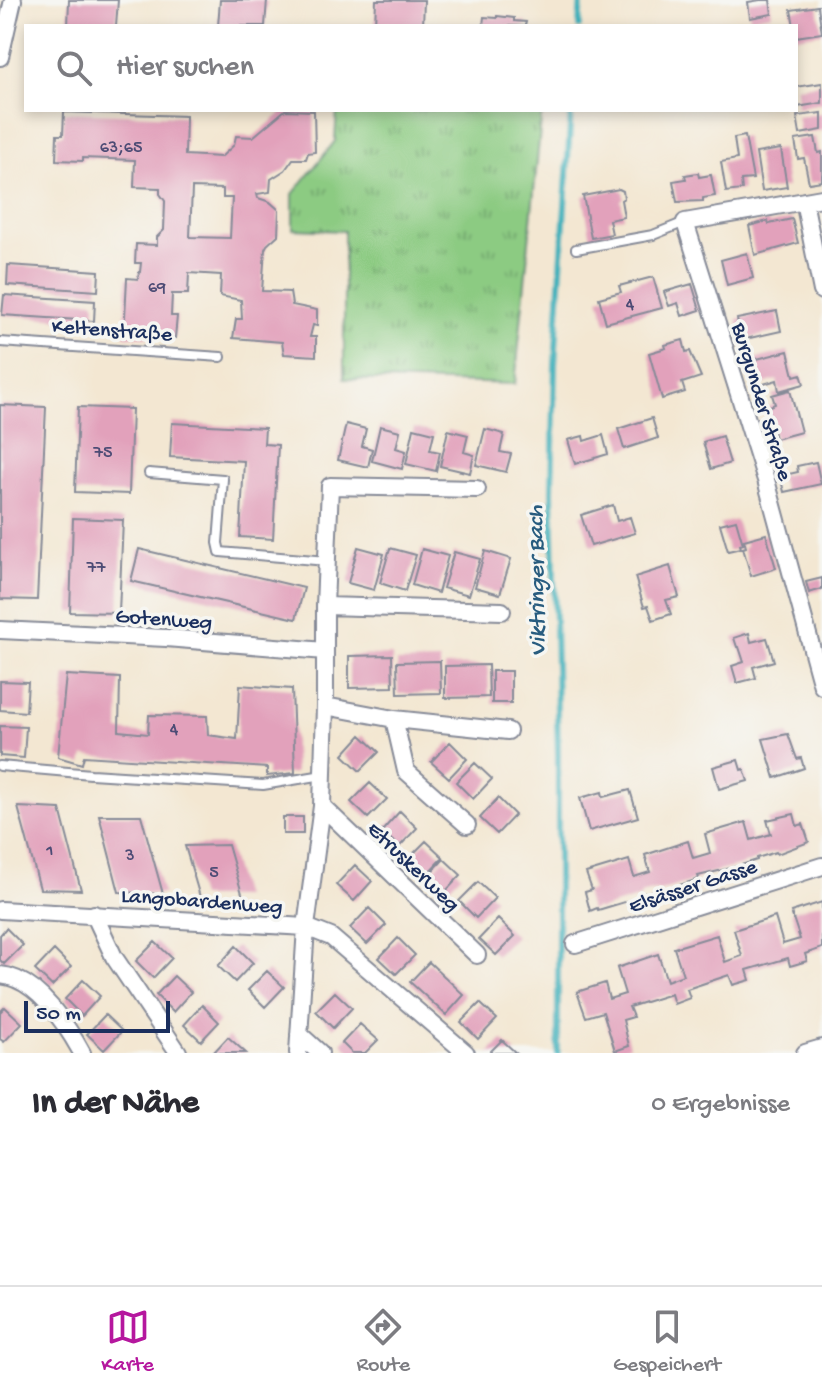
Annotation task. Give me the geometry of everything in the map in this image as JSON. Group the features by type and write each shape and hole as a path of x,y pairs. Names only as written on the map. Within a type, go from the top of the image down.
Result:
{"street":[{"path":"0,57 13,0"},
{"path":"685,222 822,198"},
{"path":"804,201 822,291"},
{"name":"Burgunder Straße","path":"685,222 763,472 822,686"},
{"path":"298,1053 306,927 322,806 330,486 477,489"},
{"path":"325,606 502,611"},
{"name":"Gotenweg","path":"0,630 166,638 325,651"},
{"path":"325,706 394,719 508,731"},
{"path":"394,719 406,771 467,825"},
{"name":"Etruskerweg","path":"322,806 477,955"},
{"name":"Elsässer Gasse","path":"575,944 822,866"},
{"name":"Langobardenweg","path":"0,910 306,927"},
{"name":"Langobardenweg","path":"94,914 114,957 178,1052"},
{"path":"306,927 331,937 466,1053"},
{"path":"0,975 9,976 40,994 71,1033 82,1053"},
{"path":"299,1034 320,1053"},
{"path":"805,1053 822,1048"}],"lane":[{"path":"576,249 653,235 685,222"},
{"name":"Keltenstraße","path":"0,342 221,357"},
{"path":"149,473 223,479 220,552 327,561"},
{"path":"0,766 263,785 323,775"}],"green space":[{"path":"337,112 542,112 515,384 344,379 344,231 293,229 293,194 335,141"}],"building":[{"path":"69,0 118,0 116,24 68,24"},
{"path":"220,0 267,0 265,24 218,24"},
{"path":"376,0 424,0 423,24 375,24"},
{"path":"770,0 772,14 750,18 748,2"},
{"path":"818,6 822,33 798,37 798,24 794,24 791,10"},
{"path":"484,17 526,22 483,24"},
{"path":"822,83 822,103 798,107 798,87"},
{"path":"64,112 186,116 185,155 221,157 234,145 236,136 253,137 283,112 314,112 315,152 308,153 306,159 293,159 285,170 271,179 270,192 257,194 258,198 270,202 279,210 278,235 265,249 262,291 290,292 292,305 317,310 317,326 313,325 310,337 316,337 316,356 284,354 282,342 233,338 236,319 242,319 241,300 220,296 221,275 189,273 188,294 172,294 171,316 177,316 175,338 124,336 127,278 138,279 140,272 141,263 135,263 136,244 157,245 157,237 164,230 165,201 160,188 134,187 135,160 56,160 57,135 63,135","holes":["192,188 223,189 223,198 232,198 230,238 190,237"]},
{"path":"822,113 822,130 800,134 797,116"},
{"path":"745,136 753,179 741,180 742,190 726,192 721,162 737,159 734,138"},
{"path":"815,137 818,153 822,152 822,181 809,183 804,158 798,159 795,140"},
{"path":"781,149 787,187 762,191 756,153"},
{"path":"698,173 699,177 711,175 715,196 703,198 703,201 677,202 673,181"},
{"path":"619,189 623,191 624,217 609,220 612,234 591,238 583,196"},
{"path":"792,219 798,243 755,255 749,226"},
{"path":"747,253 753,278 727,285 721,260"},
{"path":"8,265 99,271 98,291 7,285"},
{"path":"653,277 662,308 606,323 599,298 621,292 619,286"},
{"path":"692,284 700,310 682,316 678,303 669,306 664,292"},
{"path":"4,295 95,301 94,321 2,315"},
{"path":"777,311 781,331 741,340 737,319"},
{"path":"683,340 686,352 690,351 701,377 682,383 685,392 662,399 649,353"},
{"path":"788,351 794,376 801,374 804,384 779,391 777,380 760,385 753,360"},
{"path":"790,390 801,432 775,439 767,407 775,404 772,395"},
{"path":"0,405 46,407 37,600 0,599"},
{"path":"78,407 132,409 129,494 75,492"},
{"path":"652,418 658,438 624,449 618,429"},
{"path":"172,423 265,428 264,444 278,445 273,539 240,537 244,461 170,457"},
{"path":"346,424 366,429 362,446 372,449 368,467 338,460"},
{"path":"380,426 400,431 396,448 406,451 402,469 372,461"},
{"path":"414,428 434,433 430,450 440,452 436,471 406,464"},
{"path":"485,429 504,434 500,452 511,454 506,472 476,465"},
{"path":"448,430 468,435 464,452 474,455 470,473 440,466"},
{"path":"603,435 608,454 575,464 568,440 583,436 584,441"},
{"path":"722,436 730,463 711,469 703,442"},
{"path":"816,462 821,484 784,492 780,476 798,472 797,466"},
{"path":"613,505 617,521 630,517 635,533 591,546 581,515"},
{"path":"73,518 123,520 119,613 70,612"},
{"path":"736,520 743,544 741,548 728,551 720,524"},
{"path":"766,534 776,568 751,576 743,548 746,547 744,540"},
{"path":"358,547 384,554 374,590 348,583"},
{"path":"390,548 416,555 405,591 380,583"},
{"path":"139,549 304,588 296,619 131,581"},
{"path":"422,549 448,556 438,593 412,585"},
{"path":"485,551 511,559 500,594 475,587"},
{"path":"454,552 480,559 469,595 443,588"},
{"path":"670,566 679,597 666,600 671,614 653,620 648,606 644,607 635,577"},
{"path":"822,578 822,589 809,593 806,582"},
{"path":"749,633 751,642 767,638 774,661 753,667 756,678 737,683 732,666 744,662 734,638"},
{"path":"392,655 393,687 349,688 349,656"},
{"path":"440,661 441,693 398,694 397,662"},
{"path":"488,665 489,697 445,698 445,666"},
{"path":"492,671 511,671 511,703 492,703"},
{"path":"66,675 120,678 119,731 148,734 149,715 207,716 208,735 237,739 240,685 292,689 295,773 267,776 267,768 84,756 82,764 58,757"},
{"path":"0,681 28,682 26,712 0,710"},
{"path":"0,726 26,727 24,758 0,756"},
{"path":"788,734 797,759 801,758 804,768 775,778 763,739"},
{"path":"361,735 379,752 360,771 343,755"},
{"path":"450,742 467,759 449,778 431,762"},
{"path":"738,760 748,781 719,789 713,767"},
{"path":"475,763 492,779 473,799 456,782"},
{"path":"370,783 387,799 368,818 351,802"},
{"path":"630,790 638,817 589,831 580,798 602,792 603,797"},
{"path":"498,798 515,815 497,834 480,818"},
{"path":"18,807 60,809 81,890 40,889"},
{"path":"400,811 417,828 399,847 382,831"},
{"path":"794,814 797,826 803,824 809,842 590,911 585,892 592,890 586,873 629,860 634,877 650,872 645,855 688,841 693,858 710,853 705,834 746,822 751,840 771,834 767,820"},
{"path":"99,815 141,815 163,894 119,892"},
{"path":"283,817 303,817 303,834 283,834"},
{"path":"426,841 443,857 425,876 407,860"},
{"path":"228,845 243,897 200,897 185,846"},
{"path":"444,859 461,875 443,894 426,878"},
{"path":"355,865 372,881 354,901 336,885"},
{"path":"478,882 495,898 476,918 459,901"},
{"path":"822,902 822,948 805,954 807,961 790,966 788,958 747,970 750,980 733,985 729,975 687,989 690,998 674,1004 671,994 629,1007 633,1017 623,1020 629,1046 615,1051 603,1012 586,1017 577,992 605,983 609,999 625,994 617,968 658,954 667,981 683,975 674,948 717,935 725,962 742,956 734,930 775,917 783,944 800,939 791,912"},
{"path":"369,908 386,925 367,944 350,928"},
{"path":"498,919 515,936 496,955 479,939"},
{"path":"6,928 23,945 4,964 0,960 0,935"},
{"path":"398,938 415,955 396,974 379,958"},
{"path":"155,942 172,958 153,978 136,961"},
{"path":"236,946 253,963 235,982 218,966"},
{"path":"54,950 71,967 52,986 35,970"},
{"path":"429,962 464,995 446,1015 410,982"},
{"path":"267,971 284,987 265,1007 248,990"},
{"path":"174,976 191,992 173,1012 156,995"},
{"path":"83,980 100,996 82,1016 65,999"},
{"path":"335,992 352,1008 333,1028 316,1011"},
{"path":"480,1003 497,1019 478,1039 461,1022"},
{"path":"202,1005 219,1022 201,1041 184,1025"},
{"path":"5,1007 22,1023 4,1042 0,1039 0,1012"},
{"path":"105,1015 122,1031 104,1050 87,1034"},
{"path":"360,1024 378,1040 365,1053 352,1053 342,1043"},
{"path":"228,1037 246,1053 213,1053"},
{"path":"502,1040 516,1053 489,1053"}],"waterway":[{"name":"Viktringer Bach","path":"579,24 581,0"},
{"name":"Viktringer Bach","path":"558,1053 558,755 552,491 555,364 571,112"}]}
